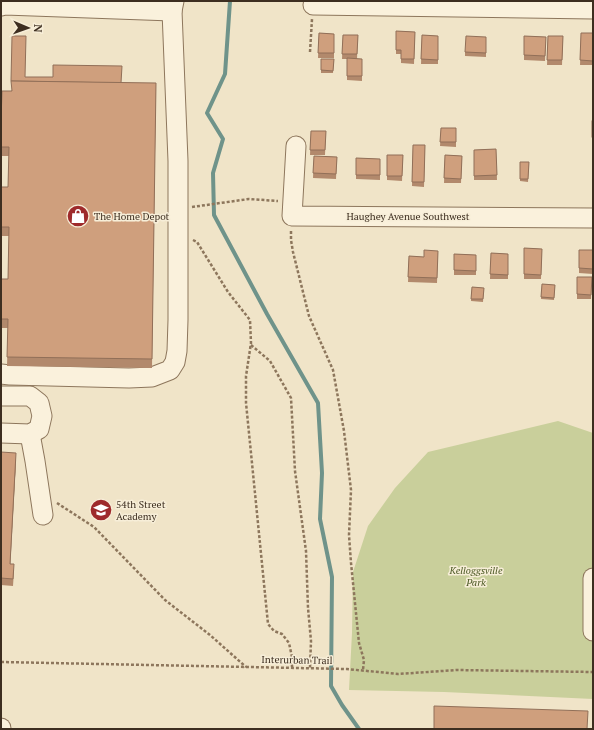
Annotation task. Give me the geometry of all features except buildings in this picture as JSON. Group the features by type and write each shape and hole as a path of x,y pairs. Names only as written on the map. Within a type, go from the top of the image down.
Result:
{"street":[{"path":"313,5 593,9"},
{"path":"1,6 173,6 178,161 177,351 175,362 170,370 152,377 129,378 10,376 1,374"},
{"path":"292,209 296,146"},
{"name":"Haughey Avenue Southwest","path":"292,209 593,218"},
{"path":"1,396 30,396 40,403 42,416 39,429 30,434 1,433"},
{"path":"30,434 43,515"},
{"path":"593,578 593,631"}],"path":[{"path":"310,52 313,5"},
{"path":"206,206 249,199 292,209 291,240 293,252 309,316 333,370 344,431 351,490 349,535 351,563 359,643 364,660 363,670"},
{"path":"178,232 197,242 228,292 250,320 251,345 246,376 246,403 268,624 274,631 282,634 289,643 292,657 292,668"},
{"path":"251,345 270,362 291,398 295,471 306,551 311,641 310,668"},
{"path":"40,492 94,527 165,600 210,635 247,667"},
{"name":"Interurban Trail","path":"1,662 317,668 363,670 398,674 457,670 593,672"}],"green space":[{"name":"Kelloggsville Park","path":"558,421 593,433 593,699 444,692 349,690 353,572 368,526 395,488 428,452"}],"waterway":[{"path":"230,1 225,74 207,113 223,139 213,173 214,215 267,314 318,403 322,473 320,519 332,577 331,686 359,729"}],"place":[{"name":"The Home Depot","path":"78,216"},
{"name":"54th Street Academy","path":"101,510"}]}
